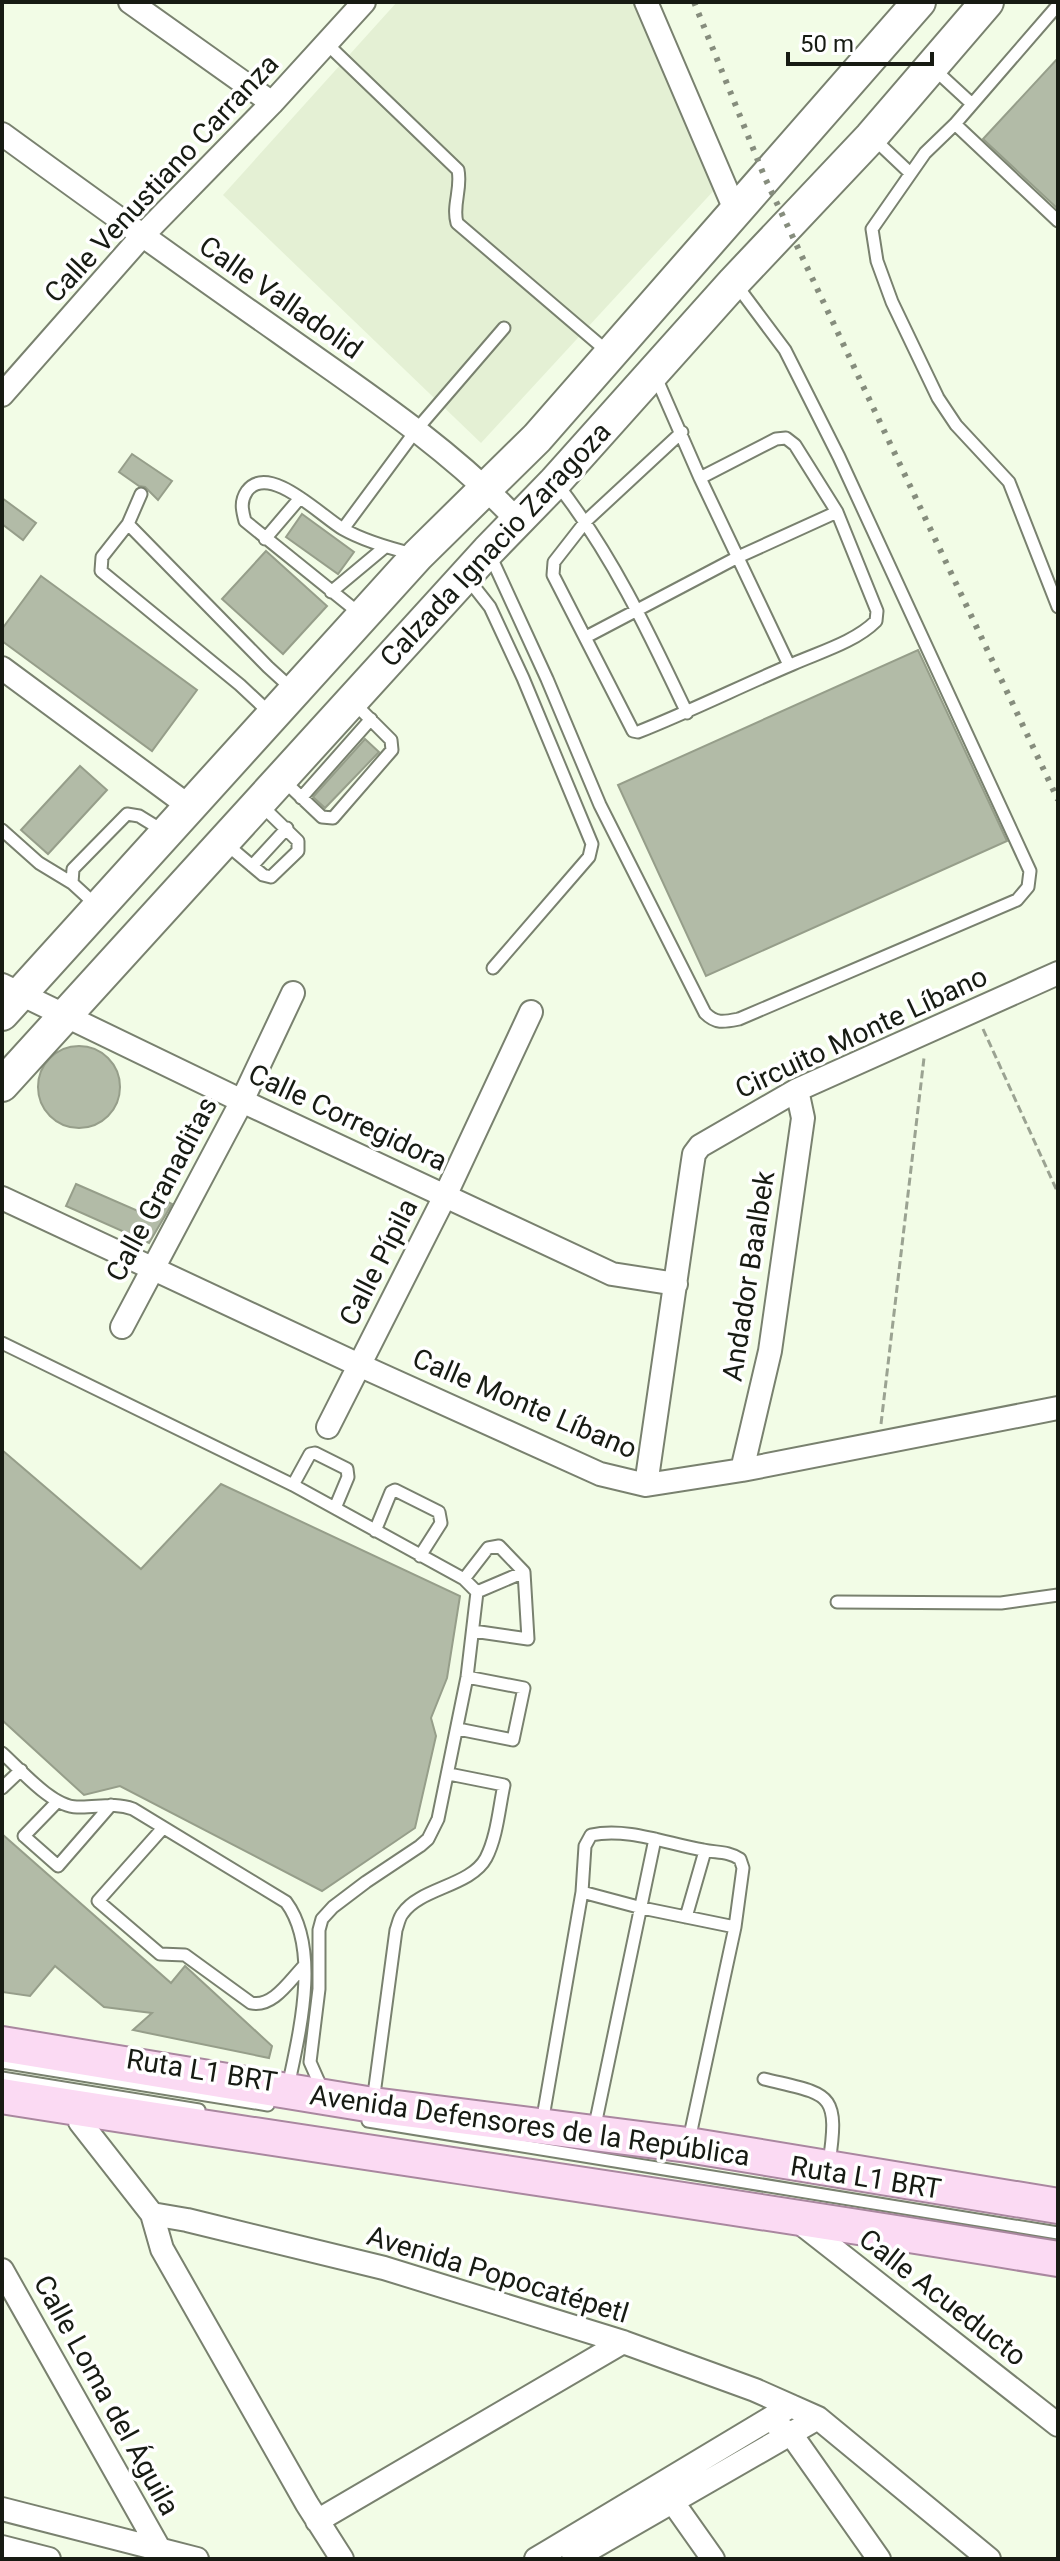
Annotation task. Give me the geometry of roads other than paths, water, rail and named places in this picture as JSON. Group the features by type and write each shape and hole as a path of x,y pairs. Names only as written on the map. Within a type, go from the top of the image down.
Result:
{"main road":[{"name":"Calzada Ignacio Zaragoza","path":"9,998 99,908 418,555 537,438 919,2"},
{"name":"Calzada Ignacio Zaragoza","path":"2,1085 260,803 291,788 362,710 465,575 555,482 734,282 871,137 987,2"},
{"path":"524,512 525,482 537,438"},
{"name":"Avenida Defensores de la República","path":"2,2044 285,2100 328,2097 367,2113 542,2128 688,2145 1058,2206"},
{"name":"Avenida Defensores de la República","path":"2,2096 791,2215 1058,2259"}],"street":[{"path":"130,2 272,103"},
{"name":"Calle Venustiano Carranza","path":"2,395 142,236 272,103 364,2"},
{"path":"646,2 736,212"},
{"name":"Calle Valladolid","path":"2,134 417,429 487,488 524,512"},
{"path":"2,668 190,807"},
{"name":"Circuito Monte Líbano","path":"646,1485 694,1154 700,1146 797,1090 1058,973"},
{"name":"Calle Granaditas","path":"122,1327 242,1101 293,993"},
{"name":"Calle Corregidora","path":"9,998 65,1016 612,1274 676,1284"},
{"name":"Calle Pípila","path":"328,1427 445,1196 531,1012"},
{"name":"Andador Baalbek","path":"742,1470 770,1351 803,1118 797,1090"},
{"name":"Calle Monte Líbano","path":"2,1198 600,1474 646,1485 742,1470 1058,1408"},
{"path":"80,2122 152,2214 162,2249 317,2521 342,2559"},
{"name":"Avenida Popocatépetl","path":"152,2214 384,2268 623,2342 791,2406 818,2418 989,2559"},
{"name":"Calle Acueducto","path":"791,2215 1058,2425"},
{"name":"Calle Loma del Águila","path":"2,2270 160,2550"},
{"path":"317,2521 623,2342"},
{"path":"536,2559 791,2406"},
{"path":"767,2418 791,2434 879,2559"},
{"path":"573,2559 818,2418"},
{"path":"672,2501 713,2559"},
{"path":"2,2509 197,2559"},
{"path":"9,2549 49,2559"}],"lane":[{"path":"1058,5 909,172 872,229 877,261 892,302 938,398 956,425 1009,482 1058,607"},
{"path":"327,44 458,170 461,183 454,210 457,223 611,354"},
{"path":"931,66 972,104"},
{"path":"955,124 1058,221"},
{"path":"871,137 909,172"},
{"path":"488,551 600,805 705,1013 712,1020 721,1023 739,1019 1017,900 1028,887 1030,871 839,457 785,350 734,282"},
{"path":"343,529 417,429 504,328"},
{"path":"654,372 700,478 789,665"},
{"path":"682,432 586,521 553,567 553,575 633,731 638,732 687,713 835,645 869,628 876,621 877,611 837,512 795,445 786,438 766,444 700,478"},
{"path":"363,616 245,521 242,508 244,495 251,486 265,482 281,485 343,529 385,547 418,555"},
{"path":"555,482 586,521 638,611 687,713"},
{"path":"141,494 128,524 102,557 101,571 240,685 272,716"},
{"path":"265,539 300,498"},
{"path":"586,637 738,557 837,512"},
{"path":"128,524 295,691"},
{"path":"331,592 385,547"},
{"path":"465,575 490,607 592,844 589,857 493,968"},
{"path":"291,788 322,817 333,818 392,750 391,740 362,710"},
{"path":"224,842 263,875 271,877 298,851 298,841 260,803"},
{"path":"72,883 73,869 127,814 139,816 166,833"},
{"path":"252,866 287,828"},
{"path":"2,830 39,863 72,883 99,908"},
{"path":"2,1343 293,1485 464,1579 477,1592"},
{"path":"293,1485 310,1454 315,1453 347,1469 348,1477 335,1508"},
{"path":"375,1531 391,1492 395,1490 439,1512 441,1523 420,1556"},
{"path":"464,1579 488,1548 494,1545 499,1546 524,1572 528,1639 473,1631"},
{"path":"477,1592 524,1572"},
{"path":"328,2097 317,2081 310,2062 319,1989 319,1930 322,1919 355,1890 428,1839 438,1819 467,1677 477,1592"},
{"path":"837,1602 1001,1603 1058,1595"},
{"path":"458,1729 513,1740 524,1688 467,1677"},
{"path":"2,1753 57,1802 75,1807 111,1805 133,1809 286,1902 296,1915 304,1966 301,2019 285,2100"},
{"path":"2,1788 21,1770"},
{"path":"367,2113 396,1930 403,1913 413,1904 472,1873 485,1861 491,1842 504,1785 449,1774"},
{"path":"57,1802 24,1836 58,1866 111,1805"},
{"path":"163,1828 98,1901 160,1954 185,1955 251,2003 261,2005 270,2001 304,1966"},
{"path":"542,2128 582,1892 585,1846 591,1835 603,1832 732,1853 740,1859 743,1868 735,1927 688,2145"},
{"path":"593,2135 655,1839"},
{"path":"686,1917 705,1851"},
{"path":"582,1892 735,1927"},
{"name":"Ruta L1 BRT","path":"2,2062 285,2100"},
{"name":"Ruta L1 BRT","path":"2,2078 219,2113"},
{"path":"764,2079 816,2091 828,2100 832,2112 833,2139 828,2168"},
{"name":"Ruta L1 BRT","path":"367,2113 1058,2233"},
{"name":"Ruta L1 BRT","path":"592,2173 1058,2248"}],"railway":[{"path":"694,2 765,178 1058,800"}]}
